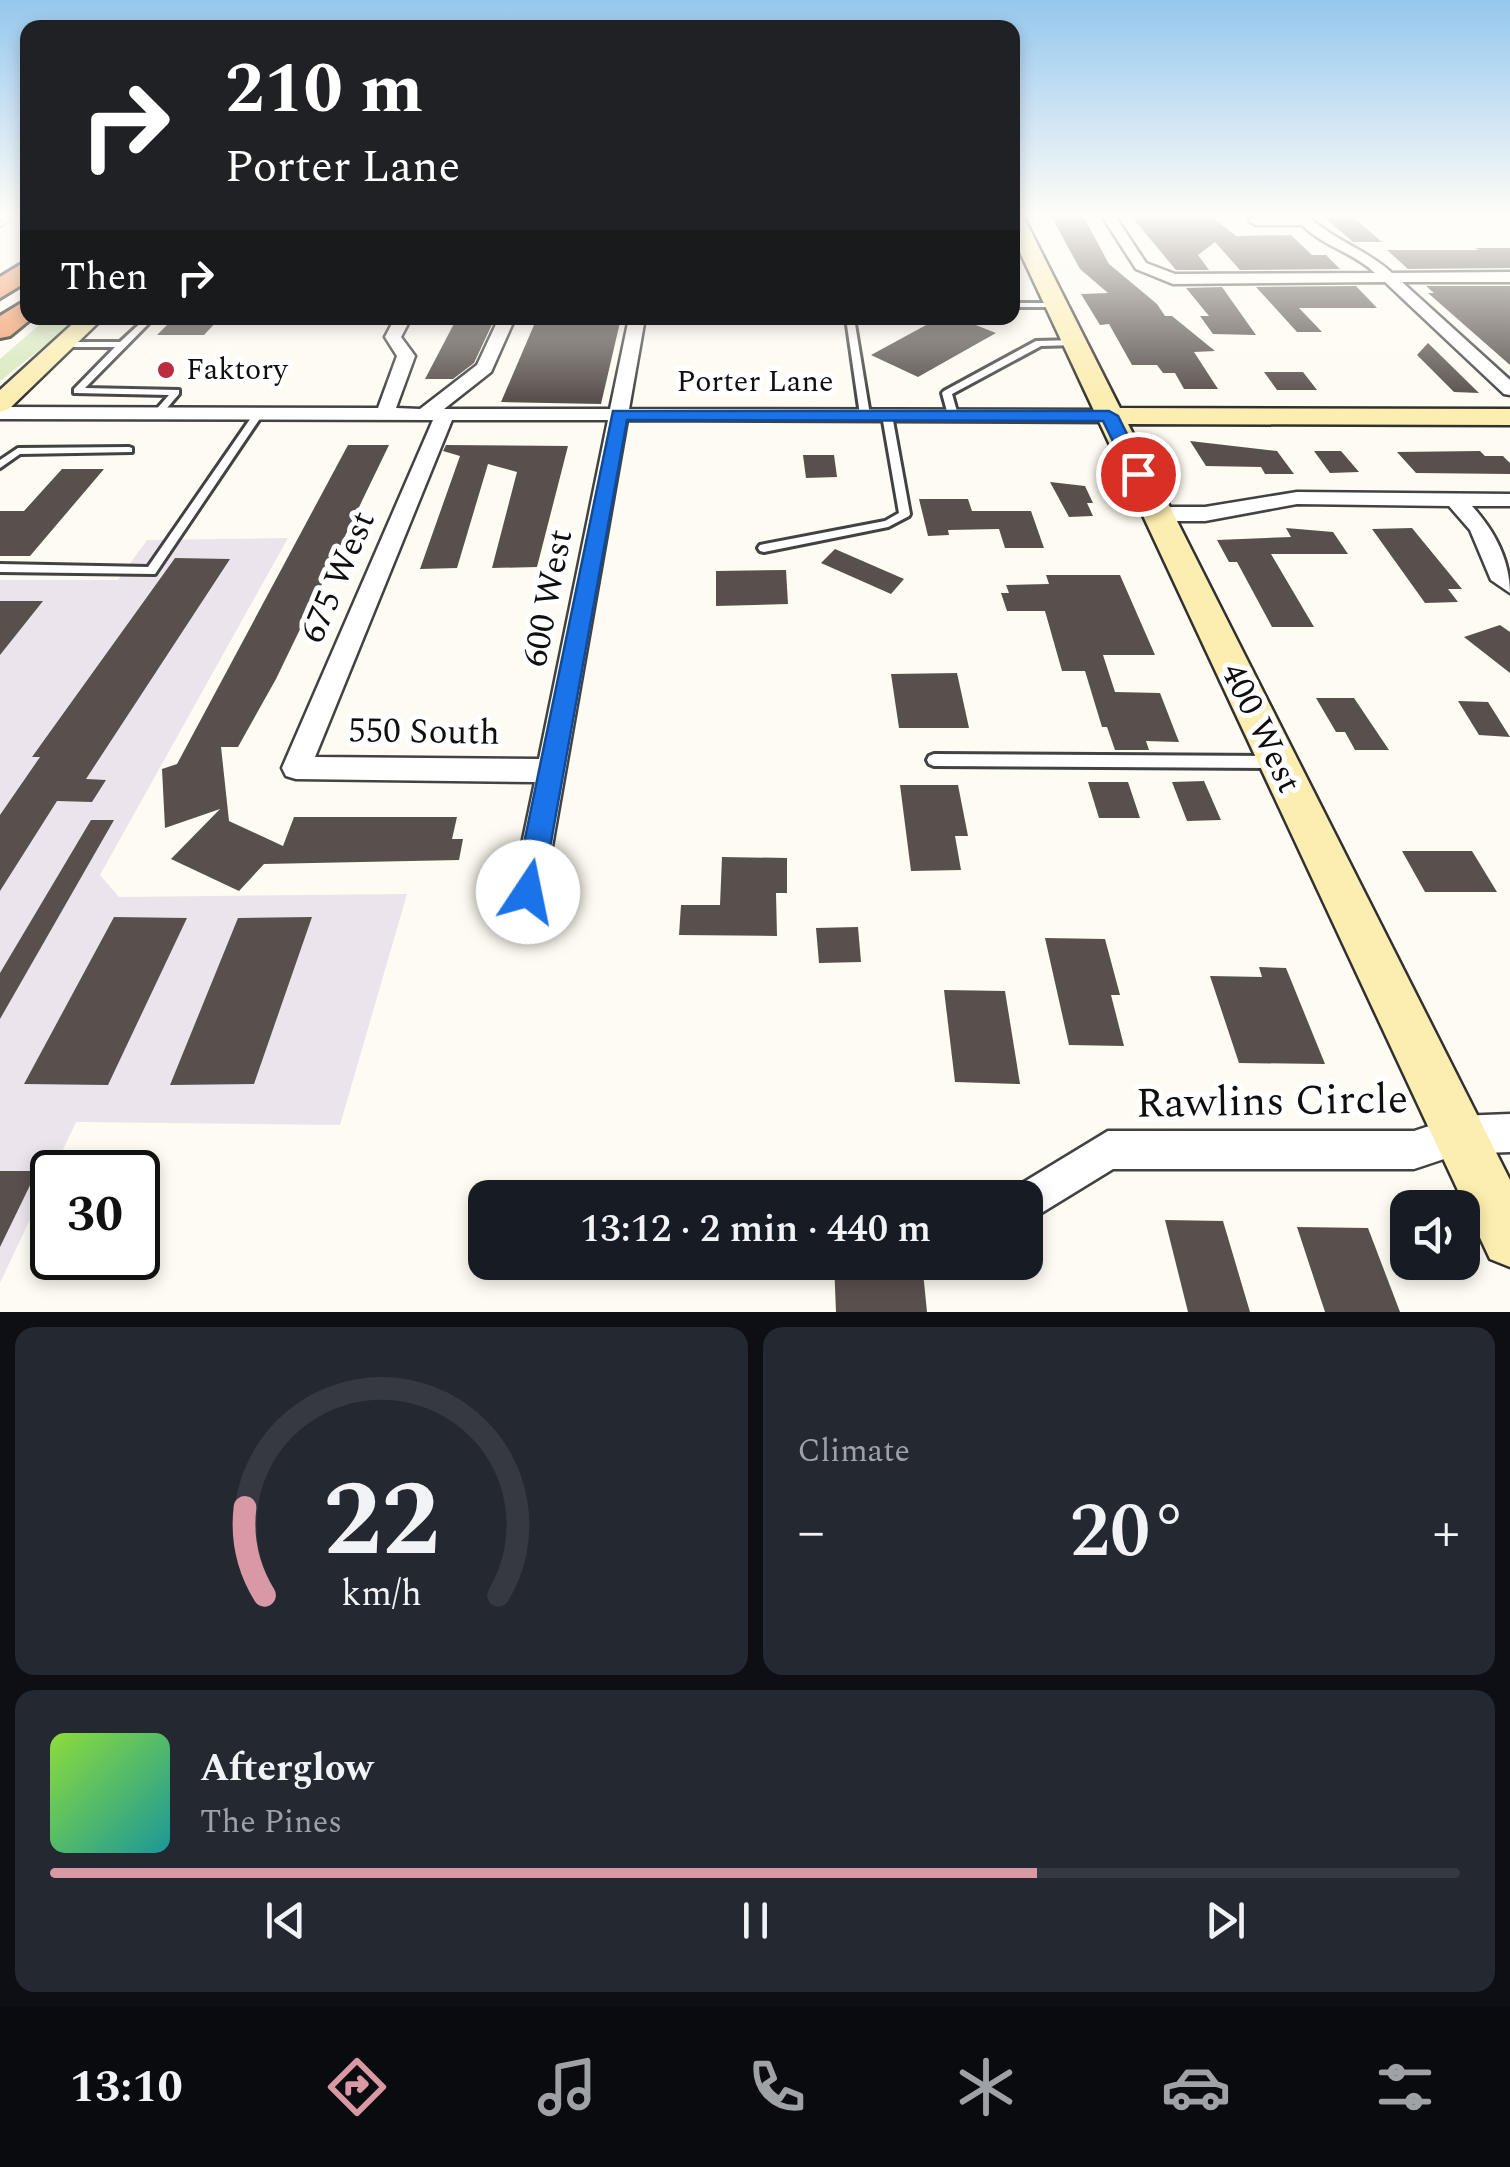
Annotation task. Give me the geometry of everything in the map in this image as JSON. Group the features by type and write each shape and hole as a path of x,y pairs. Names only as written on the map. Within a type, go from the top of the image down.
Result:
{"highway":[{"path":"0,330 20,313"}],"main road":[{"name":"400 West","path":"1041,277 1510,1238"},
{"path":"0,404 84,325"},
{"name":"Porter Lane","path":"1109,416 1510,417"}],"street":[{"path":"1167,277 1392,281 1503,277"},
{"path":"1388,277 1510,390"},
{"path":"385,414 406,356 393,337 399,325"},
{"name":"675 West","path":"296,768 435,414 485,368 504,325"},
{"name":"600 West","path":"528,892 636,325"},
{"name":"Porter Lane","path":"0,413 1109,416"},
{"path":"1158,514 1205,514 1298,498 1510,500"},
{"path":"1454,499 1480,528 1499,574 1510,586"},
{"name":"550 South","path":"296,768 551,770"},
{"name":"Rawlins Circle","path":"1043,1193 1108,1150 1414,1150 1459,1135 1510,1133"}],"lane":[{"path":"1020,305 1056,305"},
{"path":"143,325 77,391 176,392 158,414"},
{"path":"851,325 865,415"},
{"path":"953,415 947,394 1039,342 1074,342"},
{"path":"64,344 122,346"},
{"path":"0,568 151,571 258,414"},
{"path":"764,548 888,524 905,514 887,415"},
{"path":"0,465 18,451 129,450"},
{"path":"934,760 1278,762"}],"shaded area":[{"path":"288,538 100,875 119,897 407,894 340,1125 76,1122 63,1150 30,1150 30,1219 0,1283 0,580 118,580 147,540"}],"green space":[{"path":"39,325 71,325 0,381 0,359"}],"building":[{"path":"1090,277 1125,277 1157,304 1165,316 1172,316 1215,351 1194,352 1218,389 1184,389 1175,373 1163,373 1157,365 1132,365 1109,324 1100,325 1081,294 1108,293"},
{"path":"1356,286 1377,308 1299,308 1322,332 1297,332 1256,287"},
{"path":"1426,286 1510,286 1510,365 1428,293 1434,293"},
{"path":"1222,287 1256,335 1213,334 1200,316 1209,316 1186,288"},
{"path":"167,325 213,325 204,335 157,335"},
{"path":"453,325 492,325 474,363 453,379 425,379"},
{"path":"534,325 619,325 601,404 501,402"},
{"path":"926,325 976,325 996,333 918,377 871,355"},
{"path":"1428,343 1479,393 1454,392 1417,355"},
{"path":"1264,372 1303,372 1317,390 1277,390"},
{"path":"1190,441 1277,451 1294,474 1265,474 1261,467 1206,466"},
{"path":"348,445 389,445 276,679 238,747 221,747 229,821 283,846 294,817 457,817 452,839 463,839 459,860 264,864 239,891 171,859 220,809 165,828 162,769 177,764"},
{"path":"446,445 568,446 537,567 492,568 517,472 488,464 457,568 420,569 460,456 443,451"},
{"path":"1314,451 1341,451 1359,472 1330,473"},
{"path":"1480,451 1485,456 1503,456 1510,463 1510,474 1416,473 1397,452"},
{"path":"803,455 834,455 837,477 806,478"},
{"path":"62,469 104,469 30,556 0,556 0,511 24,511"},
{"path":"1050,482 1085,486 1093,503 1087,503 1093,516 1069,517"},
{"path":"919,499 968,499 972,511 1031,511 1044,548 1005,548 999,529 948,530 949,535 928,536"},
{"path":"1286,528 1333,532 1348,554 1271,554 1314,627 1272,627 1237,562 1229,562 1217,540 1291,537"},
{"path":"1412,528 1462,589 1448,589 1458,602 1425,603 1372,529"},
{"path":"835,549 904,579 891,594 821,563"},
{"path":"175,558 230,559 86,779 106,780 92,802 57,801 0,891 0,815 40,757 32,757"},
{"path":"786,570 788,604 716,606 716,571"},
{"path":"1046,575 1120,575 1155,655 1103,655 1115,692 1160,693 1179,742 1146,741 1149,750 1115,750 1107,727 1102,727 1085,671 1062,671 1045,611 1007,611 1001,593 1009,593 1006,585 1049,584"},
{"path":"0,601 43,601 0,655"},
{"path":"1500,625 1510,632 1510,673 1464,637"},
{"path":"957,673 969,728 899,728 891,674"},
{"path":"1316,698 1354,698 1389,750 1355,750 1345,732 1336,732"},
{"path":"1458,701 1488,702 1510,737 1479,735"},
{"path":"1204,781 1221,820 1187,821 1172,782"},
{"path":"1088,782 1128,782 1140,818 1099,818"},
{"path":"900,785 958,785 968,836 955,836 961,870 911,871"},
{"path":"91,820 114,820 0,1019 0,973"},
{"path":"1402,851 1472,851 1497,892 1425,892"},
{"path":"722,857 787,858 787,893 776,893 777,936 679,935 681,905 720,905"},
{"path":"114,917 187,918 108,1085 24,1084"},
{"path":"312,917 254,1084 170,1085 238,918"},
{"path":"858,927 861,962 819,963 816,928"},
{"path":"1045,938 1105,939 1120,995 1111,995 1124,1046 1069,1045"},
{"path":"1259,967 1286,968 1325,1064 1239,1063 1210,976 1262,977"},
{"path":"944,990 1005,991 1020,1084 955,1082"},
{"path":"0,1171 30,1171 30,1185 0,1247"},
{"path":"1165,1220 1223,1221 1250,1312 1188,1312"},
{"path":"1297,1227 1368,1228 1400,1312 1325,1312"},
{"path":"835,1280 924,1280 927,1312 836,1312"}],"place":[{"name":"Faktory","path":"166,370"}],"route":[{"path":"528,892 619,414 1109,416 1138,474"}]}
